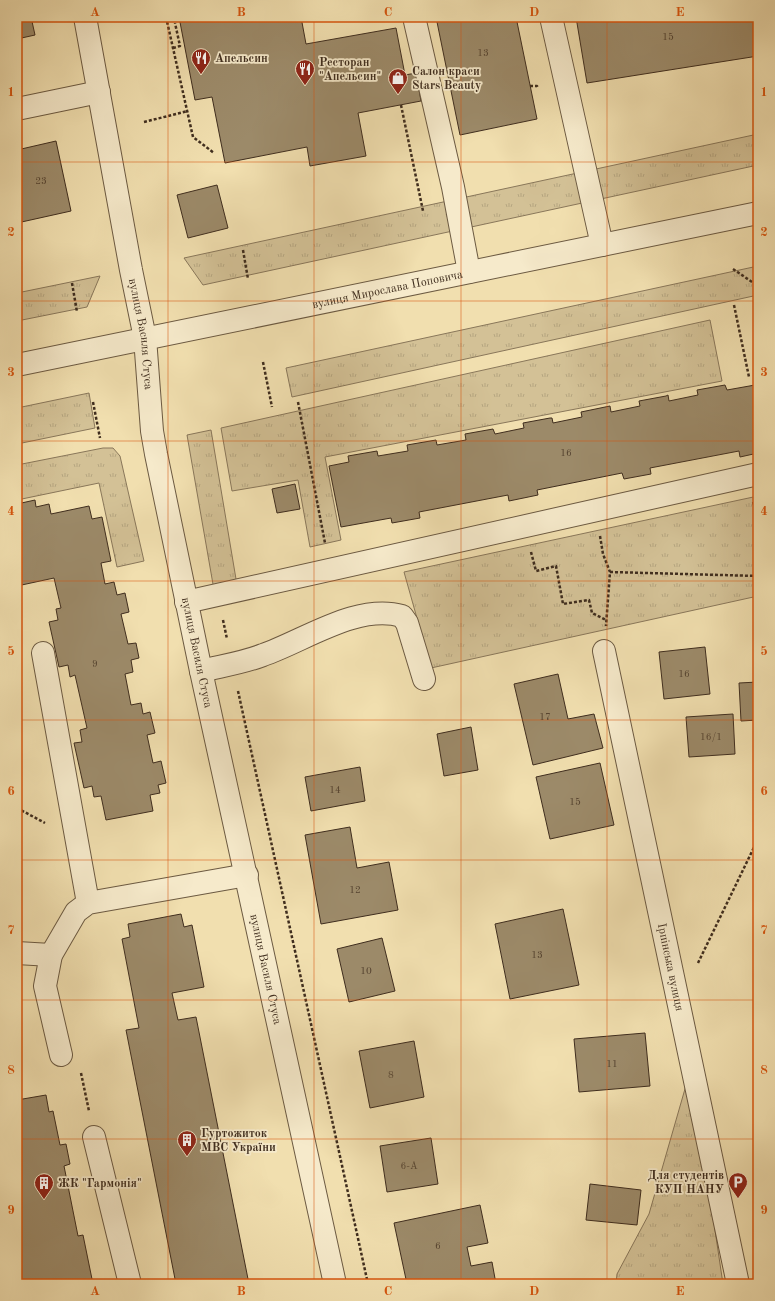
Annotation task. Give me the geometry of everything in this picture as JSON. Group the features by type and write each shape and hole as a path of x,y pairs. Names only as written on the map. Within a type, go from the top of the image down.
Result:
{"street":[{"name":"вулиця Василя Стуса","path":"85,17 131,270 145,338 152,431 186,602 335,1284"},
{"path":"414,17 454,187 469,272"},
{"path":"551,17 602,245"},
{"path":"17,109 99,92"},
{"name":"вулиця Мирослава Поповича","path":"17,365 758,213"},
{"path":"186,602 758,474"},
{"path":"201,671 263,656 310,634 356,618 384,613 402,616 407,623 424,679"},
{"name":"Ірпінська вулиця","path":"604,651 680,1002 738,1284"},
{"path":"43,653 88,903"},
{"path":"61,1055 45,986 51,955 76,912 88,903 246,875"},
{"path":"17,953 51,955"},
{"path":"94,1137 130,1284"}],"path":[{"path":"166,17 193,137 214,153"},
{"path":"173,48 180,46 175,23"},
{"path":"401,105 423,211"},
{"path":"144,122 188,111"},
{"path":"243,250 248,279"},
{"path":"733,269 758,286"},
{"path":"72,283 77,312"},
{"path":"734,305 749,377"},
{"path":"263,362 272,407"},
{"path":"93,402 100,438"},
{"path":"298,402 330,570"},
{"path":"525,526 536,571 556,566 563,604 590,600 592,613 606,620"},
{"path":"603,554 610,572 604,651"},
{"path":"610,572 758,576"},
{"path":"218,595 368,1284"},
{"path":"680,1002 758,839"},
{"path":"61,1055 76,1052 94,1137"}],"green space":[{"path":"758,134 758,165 203,285 184,258"},
{"path":"758,266 758,295 292,397 286,368"},
{"path":"100,276 87,307 17,321 17,293"},
{"path":"710,320 722,381 325,457 341,540 310,547 298,480 232,491 221,428"},
{"path":"89,393 95,428 17,444 17,408"},
{"path":"211,430 237,585 214,590 187,435"},
{"path":"103,448 113,448 120,456 144,561 117,567 99,483 17,500 17,465"},
{"path":"758,496 758,596 431,668 404,572"},
{"path":"691,1068 723,1284 616,1284 617,1274 649,1214"}],"building":[{"path":"17,17 31,17 35,35 17,39"},
{"name":"Ресторан \"Апельсин\"","path":"179,17 301,17 306,44 396,28 405,75 416,73 421,101 358,113 366,156 310,166 307,147 225,163 212,97 195,100"},
{"path":"436,17 516,17 537,119 460,135"},
{"path":"576,17 758,17 758,56 587,83"},
{"path":"56,141 71,211 17,223 17,150"},
{"path":"217,185 228,228 188,238 177,195"},
{"path":"754,379 758,379 758,453 740,457 739,451 650,468 651,474 624,479 622,473 537,490 538,495 509,501 508,495 419,512 420,518 392,523 391,518 341,527 329,466 349,462 348,456 377,451 378,456 408,451 407,445 436,440 437,445 466,440 465,434 493,429 495,434 524,428 523,423 550,418 552,418 553,423 582,417 581,412 610,406 611,412 640,406 639,401 668,395 669,401 698,395 697,390 725,385 727,390 755,385"},
{"path":"295,484 300,509 277,513 272,489"},
{"path":"35,500 36,507 49,504 51,514 89,506 92,519 102,517 111,561 101,563 105,584 114,582 117,595 125,593 129,612 121,614 128,644 136,643 139,658 131,660 133,672 125,674 131,705 141,703 143,714 150,712 155,733 147,735 153,763 161,761 166,783 158,785 160,793 150,795 153,811 106,820 101,796 94,797 92,786 84,788 74,743 82,742 80,730 87,728 75,675 70,677 68,665 59,667 49,622 58,620 56,609 61,608 54,578 17,586 17,504"},
{"path":"705,647 710,694 664,699 659,652"},
{"path":"558,674 568,719 594,714 603,748 533,765 514,684"},
{"path":"758,682 758,720 741,721 739,683"},
{"path":"733,714 735,754 689,757 686,717"},
{"path":"471,727 478,770 444,776 437,734"},
{"path":"600,763 614,825 550,839 536,777"},
{"path":"360,767 365,801 311,811 305,777"},
{"path":"350,827 357,868 389,862 398,910 321,924 305,835"},
{"path":"563,909 579,985 510,999 495,924"},
{"name":"Гуртожиток МВС України","path":"181,914 184,927 192,925 204,987 172,993 178,1020 196,1017 249,1284 176,1284 126,1030 139,1028 122,939 130,937 128,924"},
{"path":"382,938 395,991 349,1002 337,949"},
{"path":"645,1033 650,1086 579,1092 574,1039"},
{"path":"414,1041 424,1097 370,1108 359,1051"},
{"name":"ЖК \"Гармонія\"","path":"46,1095 49,1112 53,1111 60,1145 66,1144 70,1164 64,1166 78,1236 83,1235 93,1284 17,1284 17,1100"},
{"path":"431,1138 438,1184 387,1192 380,1146"},
{"path":"590,1184 641,1190 637,1225 586,1220"},
{"path":"480,1205 488,1243 467,1247 471,1266 492,1262 496,1284 407,1284 394,1223"}],"place":[{"name":"Апельсин","path":"201,75"},
{"name":"Ресторан \"Апельсин\"","path":"305,86"},
{"name":"Салон краси Stars Beauty","path":"398,95"},
{"name":"Гуртожиток МВС України","path":"187,1157"},
{"name":"Для студентів КУП НАНУ","path":"738,1199"},
{"name":"ЖК \"Гармонія\"","path":"44,1200"}]}
